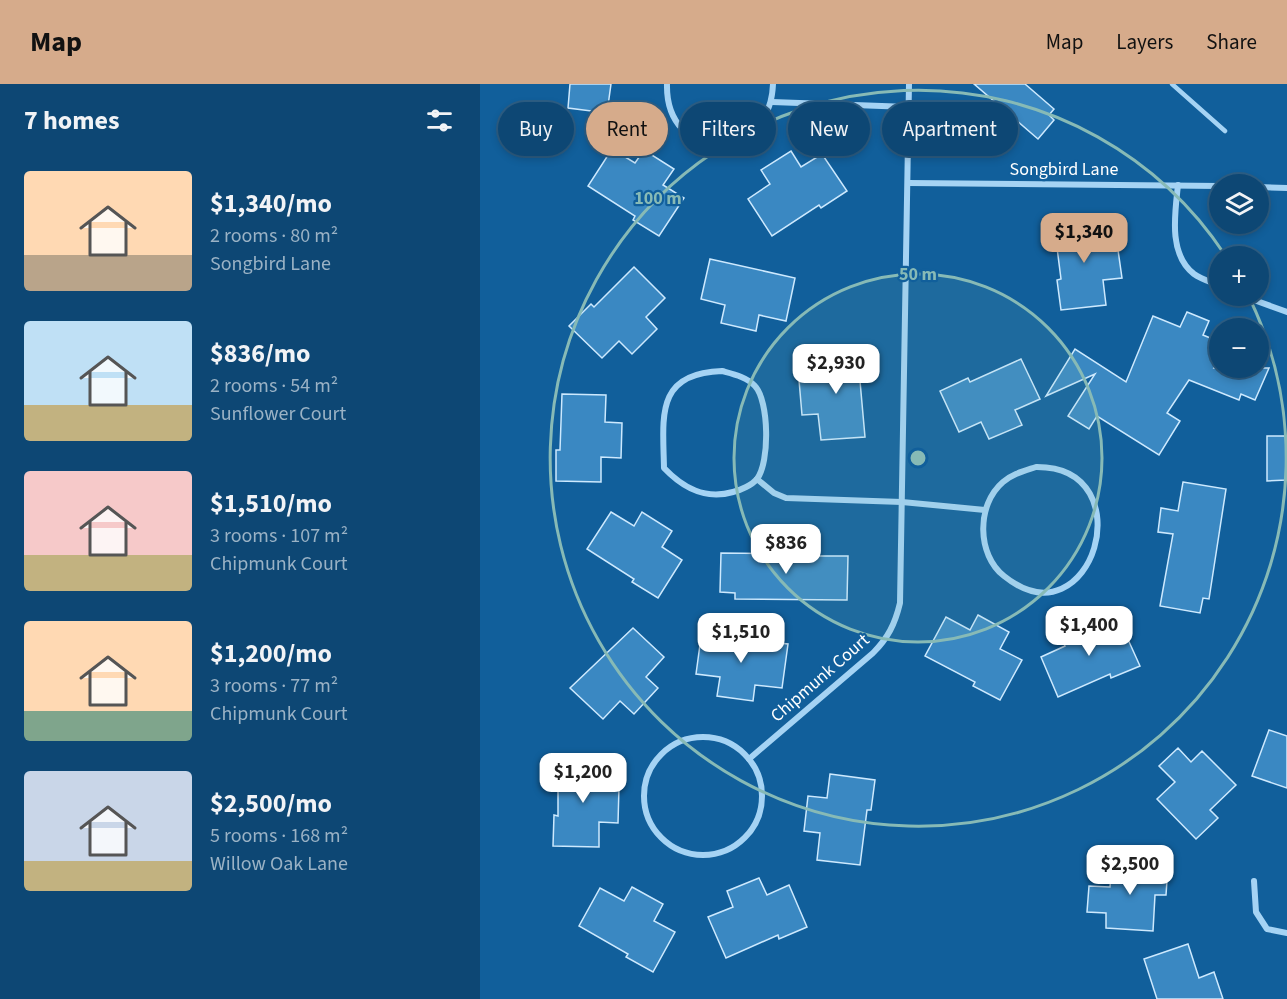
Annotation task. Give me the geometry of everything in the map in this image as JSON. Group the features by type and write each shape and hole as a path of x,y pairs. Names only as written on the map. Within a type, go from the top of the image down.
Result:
{"street":[{"path":"667,84 670,110 680,126"},
{"path":"772,102 773,84"},
{"name":"Chipmunk Court","path":"909,84 909,102"},
{"path":"776,102 882,106"},
{"name":"Chipmunk Court","path":"748,759 887,640 895,624 900,603 908,156"},
{"name":"Songbird Lane","path":"908,183 1209,186"},
{"path":"1178,185 1174,221 1177,246 1184,265 1195,275 1209,281"},
{"path":"1269,187 1287,188"},
{"path":"1269,305 1287,312"},
{"path":"722,371 739,376 755,385 764,400 766,442 763,465 757,479 742,489 726,494 708,495 691,490 676,481 664,468 663,425 669,394 687,378 704,372 722,371"},
{"path":"1035,467 1052,467 1069,472 1082,482 1092,496 1096,507 1097,526 1090,562 1081,576 1069,587 1052,592 1028,590 1013,584 998,571 989,558 983,539 985,510 1001,483 1017,473 1035,467"},
{"path":"757,479 774,493 786,498 902,502 985,510"},
{"path":"696,738 725,742 734,746 748,759 758,774 762,791 761,808 755,825 744,838 730,849 714,855 696,855 679,851 664,841 652,826 645,808 644,789 650,770 661,754 677,743 696,738"},
{"path":"1254,881 1256,912 1267,929 1287,933"}],"lane":[{"path":"1172,84 1225,131"}],"building":[{"path":"570,84 611,84 609,102 586,102 586,110 574,109 574,102 568,102"},
{"path":"974,84 1025,84 1054,109 1049,115 1054,120 1038,139 1018,122 1018,102 995,102"},
{"path":"788,153 788,156 794,156 801,167 819,156 823,156 847,191 821,208 819,205 772,236 748,199 770,184 761,170"},
{"path":"607,156 624,156 635,163 640,156 653,156 674,169 663,185 684,198 659,236 633,220 635,216 588,186"},
{"path":"1098,218 1101,245 1117,243 1122,278 1103,280 1106,305 1061,310 1057,280 1061,279 1054,224"},
{"path":"710,259 795,278 786,321 759,315 756,331 721,323 725,305 701,299"},
{"path":"634,267 665,298 646,317 657,329 632,354 619,341 602,358 569,326 591,304 594,307"},
{"path":"1187,312 1209,321 1203,335 1209,337 1209,378 1265,378 1255,400 1241,394 1239,400 1189,380 1167,413 1180,421 1159,455 1097,416 1089,429 1068,416 1095,374 1046,396 1075,349 1126,382 1153,316 1180,327"},
{"path":"862,350 864,381 860,381 865,437 821,440 818,414 802,415 799,380 818,378 816,354"},
{"path":"1021,359 1040,399 1015,410 1022,425 989,439 981,422 959,432 940,391 968,378 970,382"},
{"path":"562,394 606,395 605,422 622,423 621,458 601,457 601,482 556,481 556,450 560,450"},
{"path":"1267,436 1287,436 1287,480 1267,481"},
{"path":"1183,482 1226,489 1209,599 1203,598 1200,613 1160,606 1173,534 1158,532 1161,508 1178,511"},
{"path":"611,512 634,526 642,512 672,531 662,547 682,560 658,598 632,582 634,579 587,549"},
{"path":"795,538 819,539 818,556 848,556 847,600 735,599 735,593 720,592 721,553 794,554"},
{"path":"978,615 1009,632 1000,649 1022,660 1000,700 973,686 975,682 925,656 946,617 970,630"},
{"path":"1091,617 1099,635 1121,624 1140,666 1111,678 1110,674 1058,697 1041,657 1065,646 1059,631"},
{"path":"633,628 664,657 646,677 658,688 634,714 620,701 603,719 570,688"},
{"path":"702,630 732,633 732,638 788,644 782,688 755,685 753,701 717,696 720,677 696,674"},
{"path":"1269,730 1287,736 1287,788 1252,776"},
{"path":"1178,748 1191,762 1202,751 1236,785 1210,810 1218,818 1196,839 1157,799 1175,782 1159,766"},
{"path":"558,760 602,760 602,787 619,787 618,823 599,822 599,847 553,846 554,815 558,816"},
{"path":"830,774 875,780 871,810 867,810 860,865 817,860 820,833 804,831 808,796 827,798"},
{"path":"1112,862 1168,866 1166,895 1155,895 1153,931 1106,928 1106,913 1087,912 1089,886 1110,887"},
{"path":"759,878 767,895 789,885 807,927 779,939 778,935 726,958 708,917 733,907 727,891"},
{"path":"632,887 663,904 654,921 675,932 653,972 626,957 628,954 579,926 600,888 624,901"},
{"path":"1188,944 1199,978 1214,972 1223,999 1157,999 1144,959"}]}
